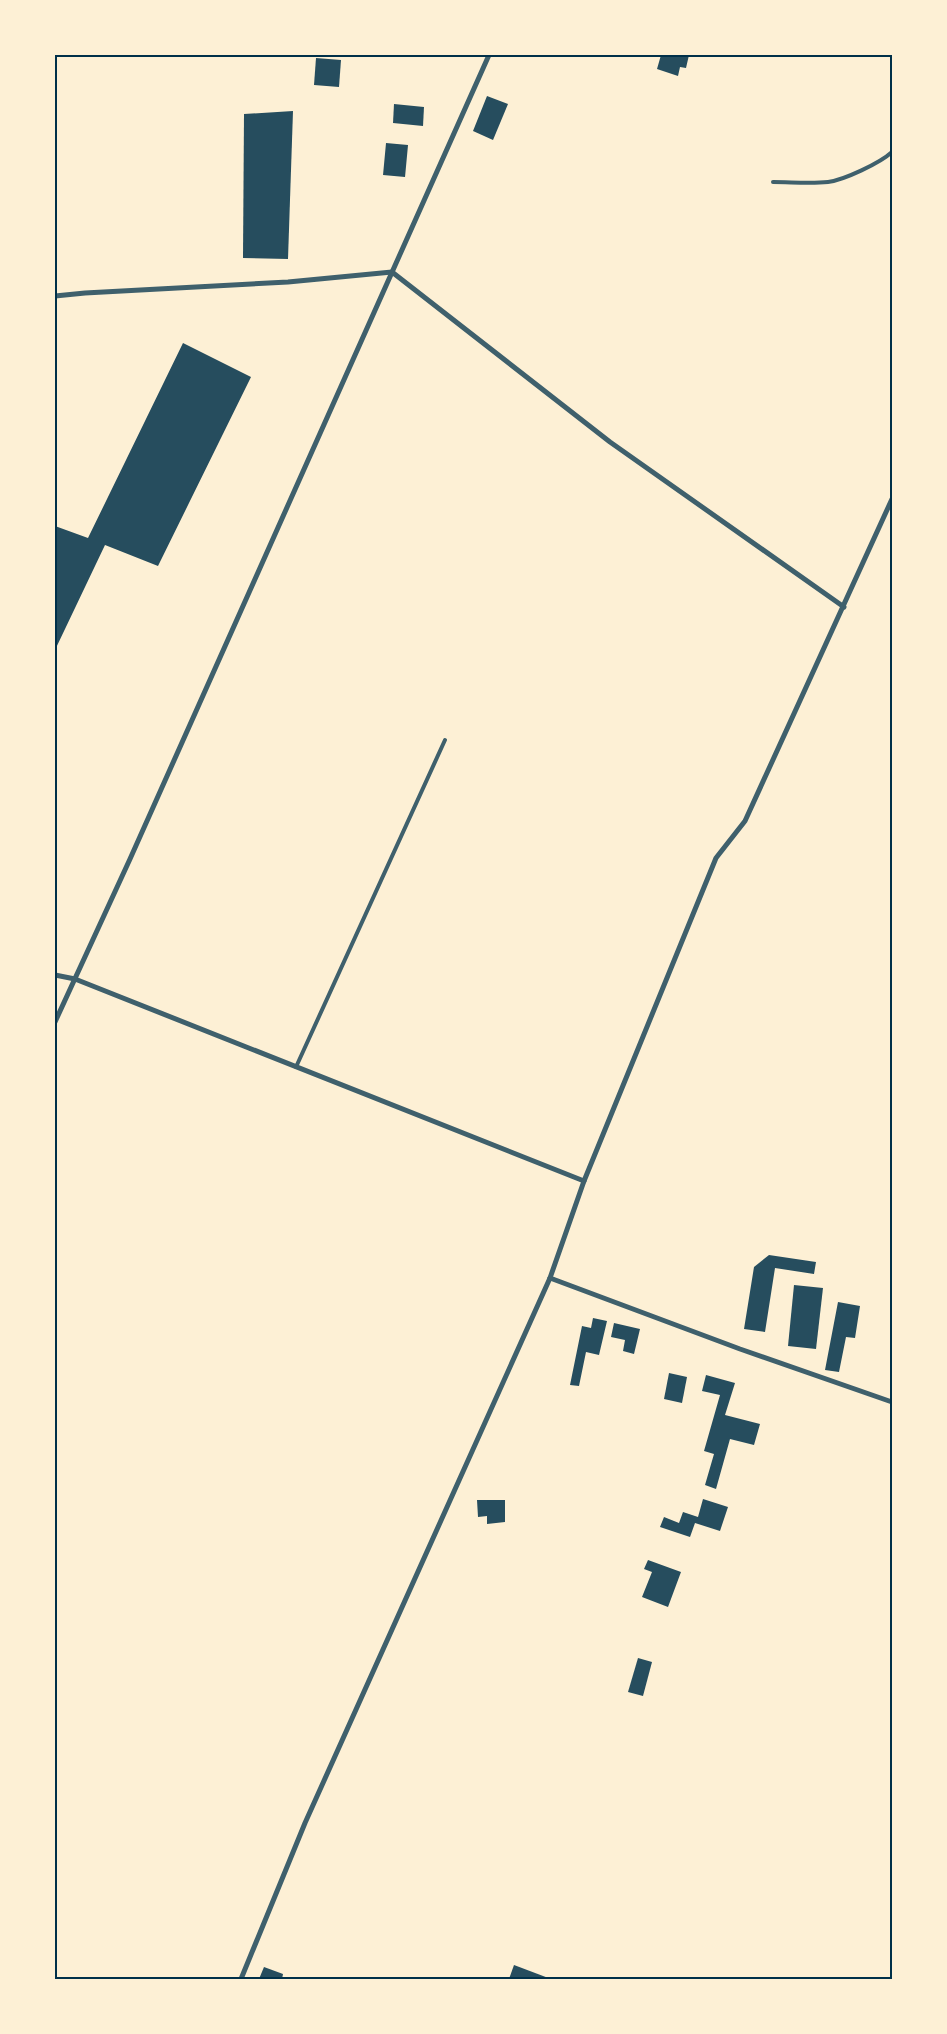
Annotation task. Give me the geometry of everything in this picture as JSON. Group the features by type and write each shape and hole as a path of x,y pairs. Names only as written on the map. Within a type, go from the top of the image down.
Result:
{"street":[{"path":"55,1022 489,55"},
{"path":"55,296 288,282 392,272 610,442 844,607"},
{"path":"241,1979 309,1814 550,1278 584,1181 716,858 745,821 892,499"},
{"path":"55,975 75,979 584,1181"},
{"path":"550,1278 892,1402"}],"lane":[{"path":"773,182 830,182 869,166 892,152"},
{"path":"296,1067 445,740"}],"building":[{"path":"661,55 689,55 686,68 680,67 678,76 657,69"},
{"path":"316,58 341,60 339,87 314,85"},
{"path":"487,96 508,104 493,140 473,131"},
{"path":"394,104 424,107 423,126 393,123"},
{"path":"293,111 288,259 243,258 244,114"},
{"path":"386,143 408,145 405,177 383,175"},
{"path":"183,343 251,377 158,566 105,545 55,650 55,526 88,538"},
{"path":"769,1255 816,1262 814,1274 775,1268 765,1332 744,1329 754,1267"},
{"path":"794,1285 823,1288 816,1349 788,1346"},
{"path":"838,1302 860,1306 855,1338 846,1337 839,1372 825,1370"},
{"path":"593,1318 607,1321 599,1355 586,1352 579,1386 570,1385 582,1326 591,1328"},
{"path":"614,1323 640,1329 634,1354 623,1351 625,1340 611,1337"},
{"path":"669,1373 687,1377 682,1403 664,1399"},
{"path":"706,1375 735,1383 725,1415 760,1424 754,1445 730,1439 716,1489 705,1485 714,1454 704,1451 720,1395 702,1391"},
{"path":"703,1499 728,1507 720,1531 695,1523 690,1537 660,1527 664,1517 679,1523 683,1512 698,1517"},
{"path":"477,1500 505,1500 505,1522 487,1524 487,1516 478,1517"},
{"path":"648,1560 681,1572 668,1607 642,1597 652,1572 644,1569"},
{"path":"638,1658 652,1662 643,1696 628,1692"},
{"path":"514,1965 551,1979 509,1979"},
{"path":"264,1967 283,1974 282,1979 259,1979"}]}
